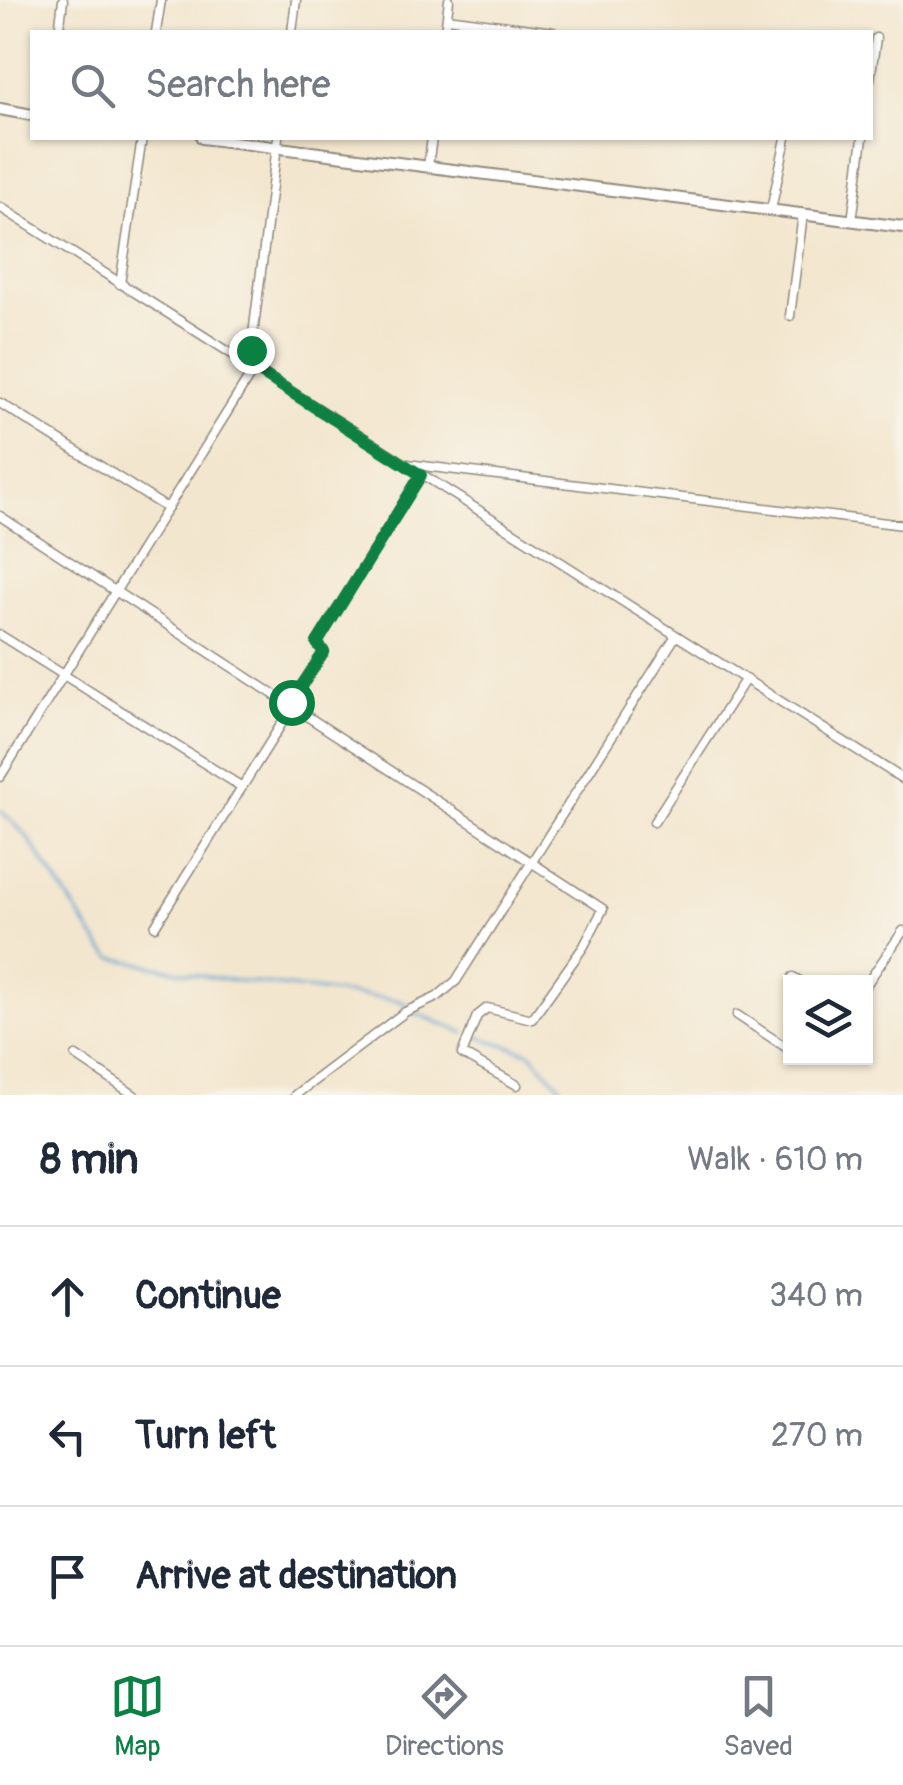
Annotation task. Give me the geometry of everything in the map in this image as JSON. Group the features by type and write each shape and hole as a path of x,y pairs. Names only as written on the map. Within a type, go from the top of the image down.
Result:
{"main road":[{"path":"0,109 30,115"},
{"path":"240,140 903,227"}],"street":[{"path":"59,30 63,0"},
{"path":"156,30 161,0"},
{"path":"292,30 296,0"},
{"path":"445,30 449,0"},
{"path":"447,18 538,30"},
{"path":"873,59 876,38"},
{"path":"120,284 142,140"},
{"path":"428,166 432,140"},
{"path":"771,210 786,140"},
{"path":"852,220 863,140"},
{"path":"0,777 252,368 278,142"},
{"path":"0,207 903,779"},
{"path":"790,316 803,214"},
{"path":"0,403 165,507"},
{"path":"403,464 903,525"},
{"path":"155,926 324,652 317,643 421,475"},
{"path":"0,516 603,908 584,946 532,1018 487,1008 477,1016 462,1054 517,1086"},
{"path":"0,636 242,787"},
{"path":"295,1095 405,1012 422,1006 456,981 676,637"},
{"path":"654,822 744,680"},
{"path":"873,975 903,931"},
{"path":"737,1015 783,1045"},
{"path":"76,1056 134,1095"}],"waterway":[{"path":"0,810 25,834 102,949 113,958 214,978 397,1000 409,1005"},
{"path":"413,1012 465,1033"},
{"path":"473,1035 531,1053 568,1095"}],"route":[{"path":"251,350 250,366 421,475 317,643 324,652 291,702"}]}
